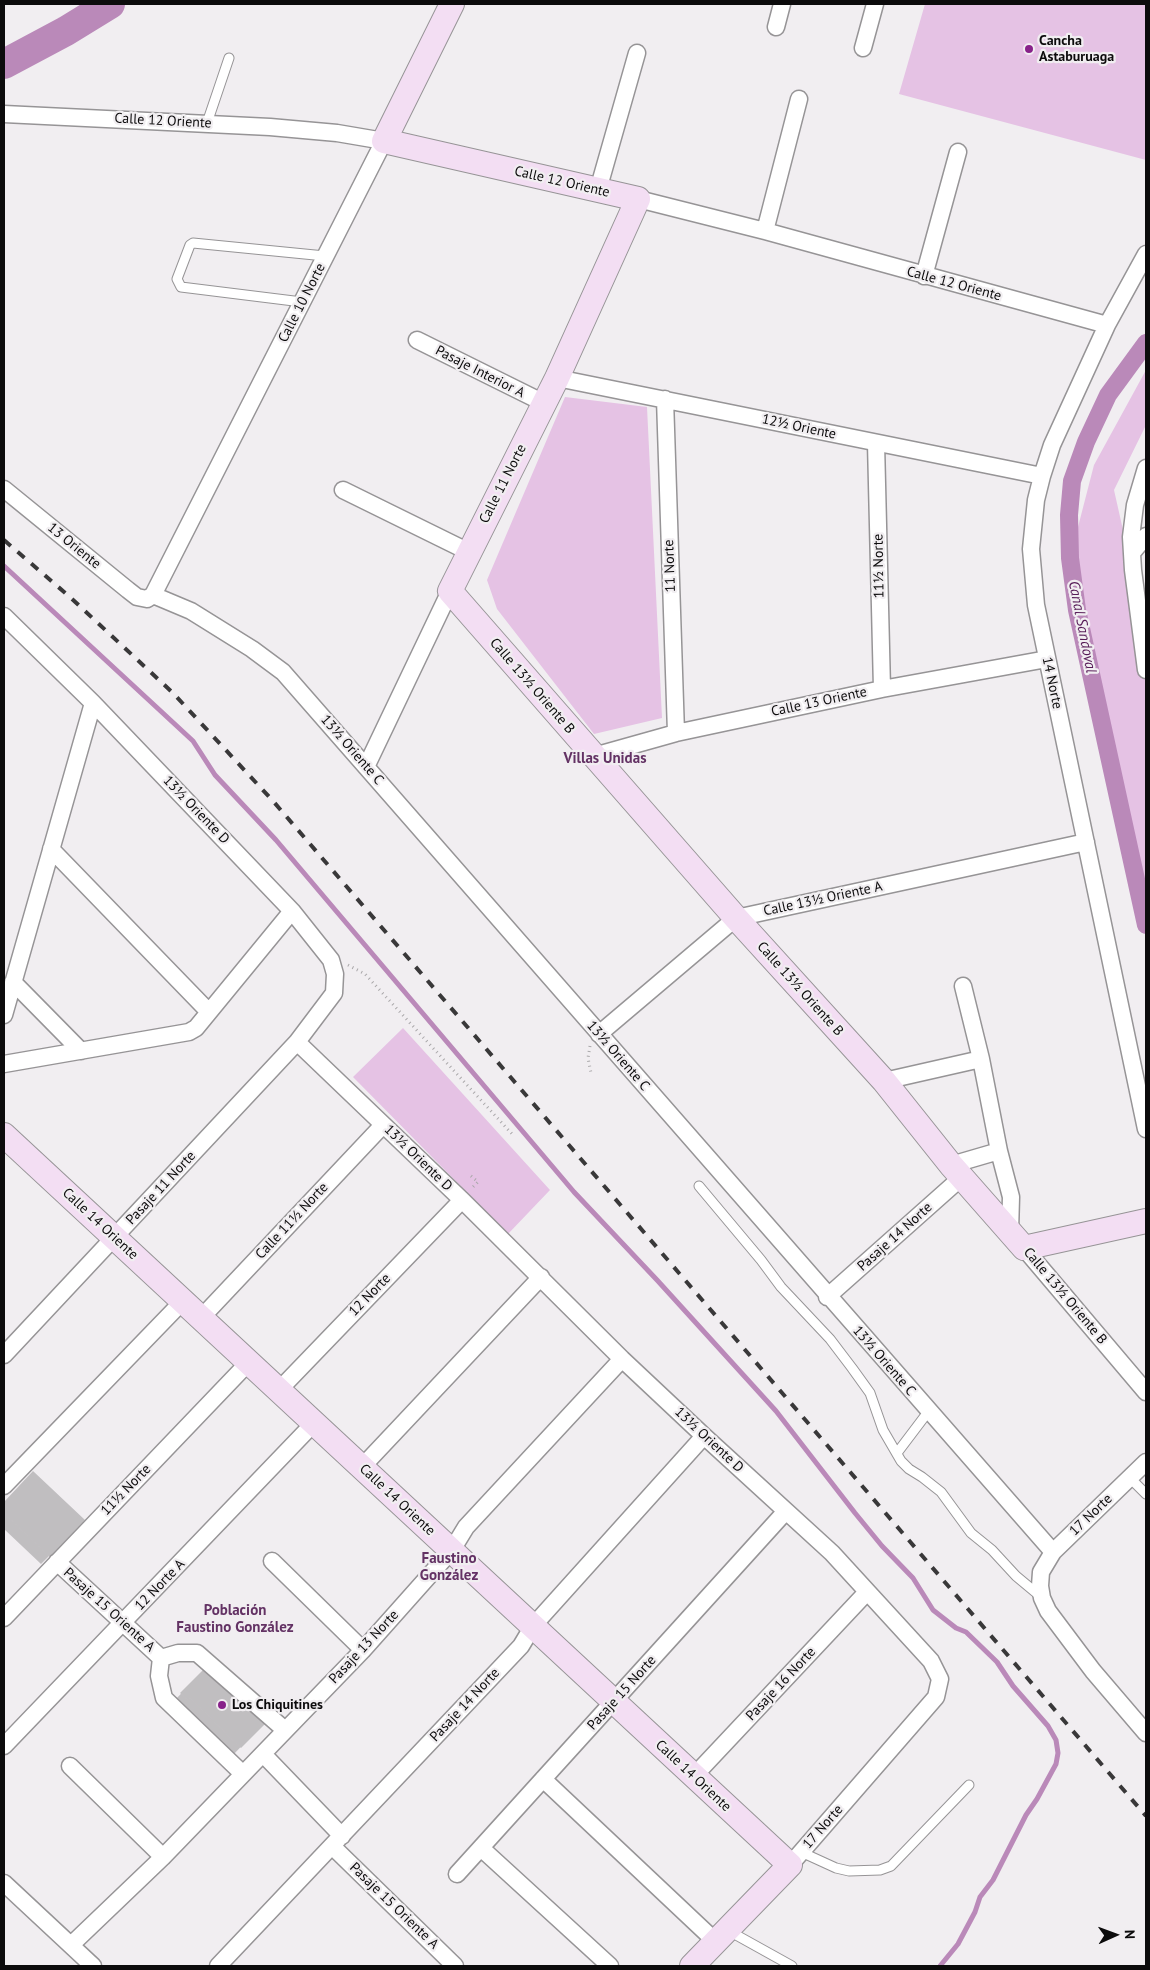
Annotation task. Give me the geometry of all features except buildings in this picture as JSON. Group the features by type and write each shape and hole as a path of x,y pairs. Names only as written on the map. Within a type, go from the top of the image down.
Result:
{"street":[{"name":"Calle 10 Norte","path":"150,597 384,141 452,4"},
{"path":"776,27 782,4"},
{"path":"863,48 874,4"},
{"path":"598,190 637,53"},
{"path":"765,231 799,99"},
{"name":"Calle 12 Oriente","path":"4,114 270,126 337,133 384,141 598,190 765,231 1108,325"},
{"path":"924,276 958,152"},
{"name":"Calle 11 Norte","path":"366,767 469,552 557,378 638,200"},
{"name":"14 Norte","path":"1146,254 1108,325 1067,411 1042,476 1033,524 1032,568 1036,605 1146,1129"},
{"name":"Pasaje Interior A","path":"417,340 544,403"},
{"name":"12½ Oriente","path":"557,378 1042,476"},
{"name":"11 Norte","path":"665,399 676,733"},
{"name":"11½ Norte","path":"876,443 882,689"},
{"path":"1146,468 1135,505 1132,529 1132,553 1146,670"},
{"name":"13 Oriente","path":"4,489 137,597 150,597"},
{"path":"343,490 469,552"},
{"path":"1132,553 1146,536"},
{"name":"Calle 13½ Oriente B","path":"450,591 736,918 884,1081 957,1171 1146,1392"},
{"name":"13½ Oriente C","path":"150,597 191,611 270,661 283,672 928,1412 1053,1552"},
{"name":"13½ Oriente D","path":"4,616 93,703 292,911 331,960"},
{"name":"Calle 13 Oriente","path":"594,756 676,733 882,689 1047,659"},
{"path":"4,1015 93,703"},
{"name":"Calle 13½ Oriente A","path":"599,1034 736,918 1086,842"},
{"path":"51,849 209,1012"},
{"path":"4,1064 188,1032 196,1028 292,911"},
{"path":"297,1042 334,993 335,974 331,960"},
{"path":"13,982 81,1051"},
{"path":"963,986 1011,1197 1017,1240 1146,1221"},
{"name":"13½ Oriente D","path":"297,1042 462,1200 622,1358 832,1553 931,1661 940,1679"},
{"name":"Pasaje 11 Norte","path":"4,1355 297,1042"},
{"path":"884,1081 981,1059"},
{"name":"Calle 11½ Norte","path":"202,1317 383,1125"},
{"name":"Calle 14 Oriente","path":"4,1135 694,1776 795,1858"},
{"path":"957,1171 999,1151"},
{"name":"Pasaje 14 Norte","path":"827,1296 957,1171"},
{"name":"12 Norte","path":"279,1390 462,1200"},
{"path":"362,1467 541,1277"},
{"path":"4,1486 183,1301"},
{"name":"Pasaje 13 Norte","path":"71,1945 163,1857 364,1650 452,1550 466,1527 622,1358"},
{"name":"11½ Norte","path":"4,1618 249,1362"},
{"name":"12 Norte A","path":"4,1746 314,1423"},
{"name":"Pasaje 14 Norte","path":"218,1966 521,1646 533,1626 704,1436"},
{"name":"17 Norte","path":"1042,1598 1041,1572 1053,1552 1146,1462"},
{"name":"Pasaje 15 Norte","path":"457,1874 786,1511"},
{"path":"272,1560 364,1650"},
{"name":"Pasaje 15 Oriente A","path":"57,1562 161,1658"},
{"name":"Pasaje 16 Norte","path":"694,1776 867,1592"},
{"path":"1042,1598 1048,1611 1075,1648 1146,1733"},
{"name":"Pasaje 15 Oriente A","path":"161,1658 178,1653 197,1653 285,1730"},
{"name":"Pasaje 15 Oriente A","path":"161,1658 158,1676 164,1698 243,1774"},
{"name":"17 Norte","path":"692,1966 795,1858 936,1697 940,1679"},
{"name":"Pasaje 15 Oriente A","path":"263,1754 337,1841 455,1966"},
{"path":"70,1766 163,1857"},
{"path":"543,1779 721,1935"},
{"path":"481,1848 610,1966"},
{"path":"4,1883 93,1966"}],"lane":[{"path":"207,124 229,58"},
{"path":"302,302 181,287 177,279 190,245 193,243 325,256"},
{"path":"699,1186 762,1260 781,1287 830,1339 870,1393 883,1430 901,1461 941,1492 972,1533 992,1550 1016,1576 1042,1598"},
{"path":"898,1453 928,1412"},
{"path":"1130,1478 1146,1494"},
{"path":"795,1858 849,1871 880,1870 891,1866 969,1785"},
{"path":"721,1935 792,1966"}],"path":[{"path":"331,960 346,964 365,974 513,1135"},
{"path":"591,1073 588,1058 590,1045 599,1034"}],"shaded area":[{"name":"Cancha Astaburuaga","path":"925,4 1146,4 1146,160 899,94"},
{"path":"1146,370 1146,425 1114,490 1134,579 1146,673 1146,918 1070,558 1094,465"},
{"path":"565,397 647,407 662,718 594,734 497,609 487,580"},
{"path":"403,1028 550,1190 508,1234 353,1077"}],"waterway":[{"path":"4,64 66,31 110,4"},
{"name":"Canal Sandoval","path":"1146,343 1108,395 1086,442 1072,481 1069,515 1070,558 1077,610 1146,925"},
{"path":"4,566 193,741 215,775 276,840 574,1192 776,1411 882,1546 913,1578 933,1610 956,1628 966,1632 997,1662 1013,1686 1048,1726 1056,1740 1058,1753 1056,1764 1026,1815 993,1880 980,1897 975,1912 958,1944 940,1966"}],"railway":[{"path":"4,540 71,598 173,693 273,801 1146,1816"}],"place":[{"name":"Cancha Astaburuaga","path":"1029,49"},
{"name":"Los Chiquitines","path":"222,1705"}],"district":[{"name":"Villas Unidas","path":"605,759"},
{"name":"Faustino González","path":"449,1568"},
{"name":"Población Faustino González","path":"235,1620"}]}
